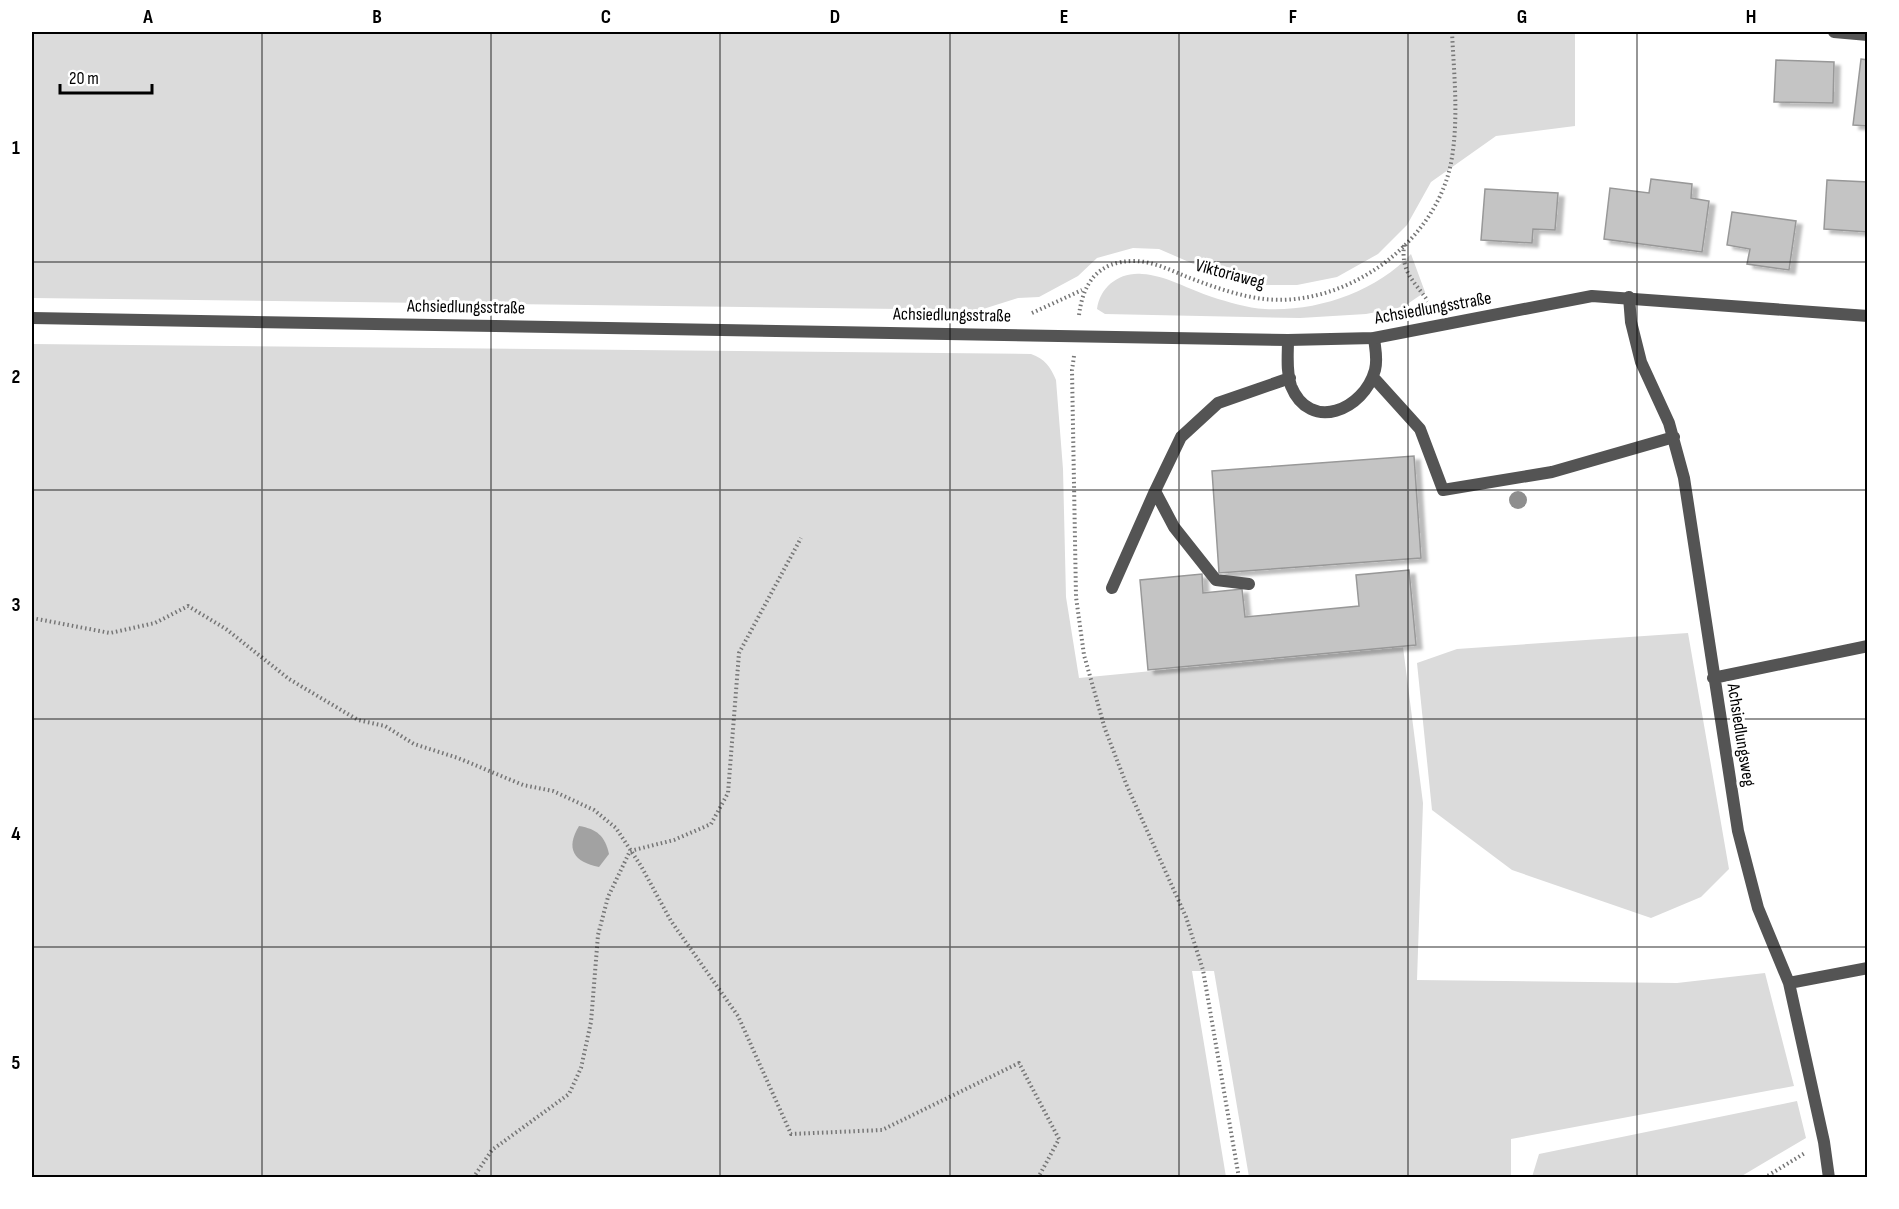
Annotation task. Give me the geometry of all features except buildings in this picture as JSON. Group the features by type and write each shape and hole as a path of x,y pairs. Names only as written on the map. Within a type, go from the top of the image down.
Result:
{"street":[{"path":"1834,32 1868,35"},
{"name":"Achsiedlungsstraße","path":"32,318 1288,340 1374,338 1592,296 1868,316"},
{"name":"Achsiedlungsweg","path":"1629,297 1630,322 1641,362 1674,437 1684,478 1713,678 1744,856 1758,908 1790,983 1824,1142 1829,1178"},
{"path":"1288,340 1290,378 1297,397 1308,407 1322,412 1341,410 1356,401 1373,377 1377,357 1374,338"},
{"path":"1373,377 1420,429 1443,490 1552,472 1674,437"},
{"path":"1112,588 1181,437 1218,404 1290,378"},
{"path":"1155,491 1174,527 1216,580 1249,584"},
{"path":"1713,678 1868,646"},
{"path":"1790,983 1868,968"}],"path":[{"name":"Viktoriaweg","path":"1081,301 1083,290 1101,272 1117,263 1134,261 1149,263 1240,295 1264,299 1307,298 1324,294 1373,271 1404,244 1427,217 1444,185 1450,166 1456,114 1452,32"},
{"path":"1404,244 1403,263 1407,276 1428,301"},
{"path":"1072,370 1076,597 1084,655 1105,729 1127,786 1186,917 1203,970 1239,1178"},
{"path":"473,1178 492,1150 569,1094 581,1068 591,1022 598,935 608,897 630,851 649,844 674,840 711,824 728,793 739,653 801,538"},
{"path":"32,618 110,633 155,624 188,606 226,629 289,679 358,720 385,726 414,744 458,758 523,785 553,791 594,810 616,828 671,921 738,1016 791,1134 882,1130 1019,1064 1059,1138 1038,1178"},
{"path":"1764,1178 1824,1142"}],"shaded area":[{"path":"32,32 1575,32 1575,126 1496,136 1431,182 1407,225 1378,254 1337,277 1297,285 1258,285 1212,272 1159,249 1133,248 1097,258 1078,276 1039,297 1018,298 980,310 32,298"},
{"path":"1411,254 1425,292 1403,307 1366,314 1300,318 1105,314 1097,309 1102,294 1112,282 1134,274 1160,277 1212,297 1251,307 1284,309 1304,307 1344,297 1363,289 1381,279"},
{"path":"32,344 1031,354 1036,356 1052,371 1056,380 1063,469 1066,597 1079,678 1403,647 1423,803 1417,980 1677,983 1765,973 1794,1086 1511,1139 1511,1177 1249,1177 1214,971 1192,971 1226,1177 32,1178"},
{"path":"1688,633 1729,869 1701,897 1651,918 1512,870 1432,810 1417,663 1457,649"},
{"path":"579,826 595,831 605,842 609,854 599,867 583,862 574,853 573,841"},
{"path":"1797,1101 1806,1138 1740,1177 1532,1177 1539,1154"}]}
